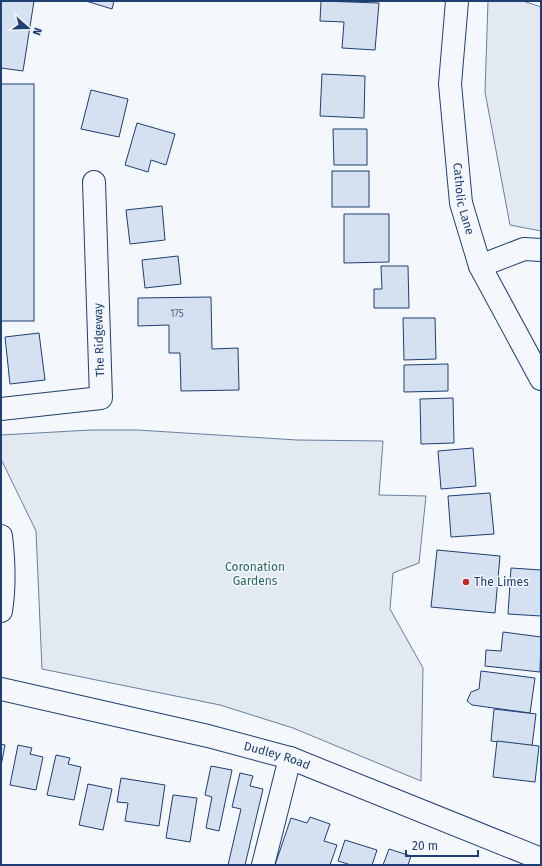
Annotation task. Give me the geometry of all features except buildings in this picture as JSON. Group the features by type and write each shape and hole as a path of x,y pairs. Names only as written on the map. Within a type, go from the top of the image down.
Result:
{"street":[{"name":"Catholic Lane","path":"457,1 450,84 461,203 480,266 541,379"},
{"name":"The Ridgeway","path":"1,409 101,398 94,182"},
{"path":"480,266 524,249 541,250"},
{"path":"1,536 4,560 4,593 1,611"},
{"name":"Dudley Road","path":"1,689 208,736 290,758 541,859"},
{"path":"263,865 290,758"}],"green space":[{"path":"488,1 523,1 541,7 541,231 510,225 485,92"},
{"name":"Coronation Gardens","path":"91,430 137,430 297,440 383,441 379,495 426,496 419,563 393,573 390,609 423,668 421,781 293,728 220,705 42,669 36,531 1,459 1,435"}],"place":[{"name":"The Limes","path":"466,582"}]}
